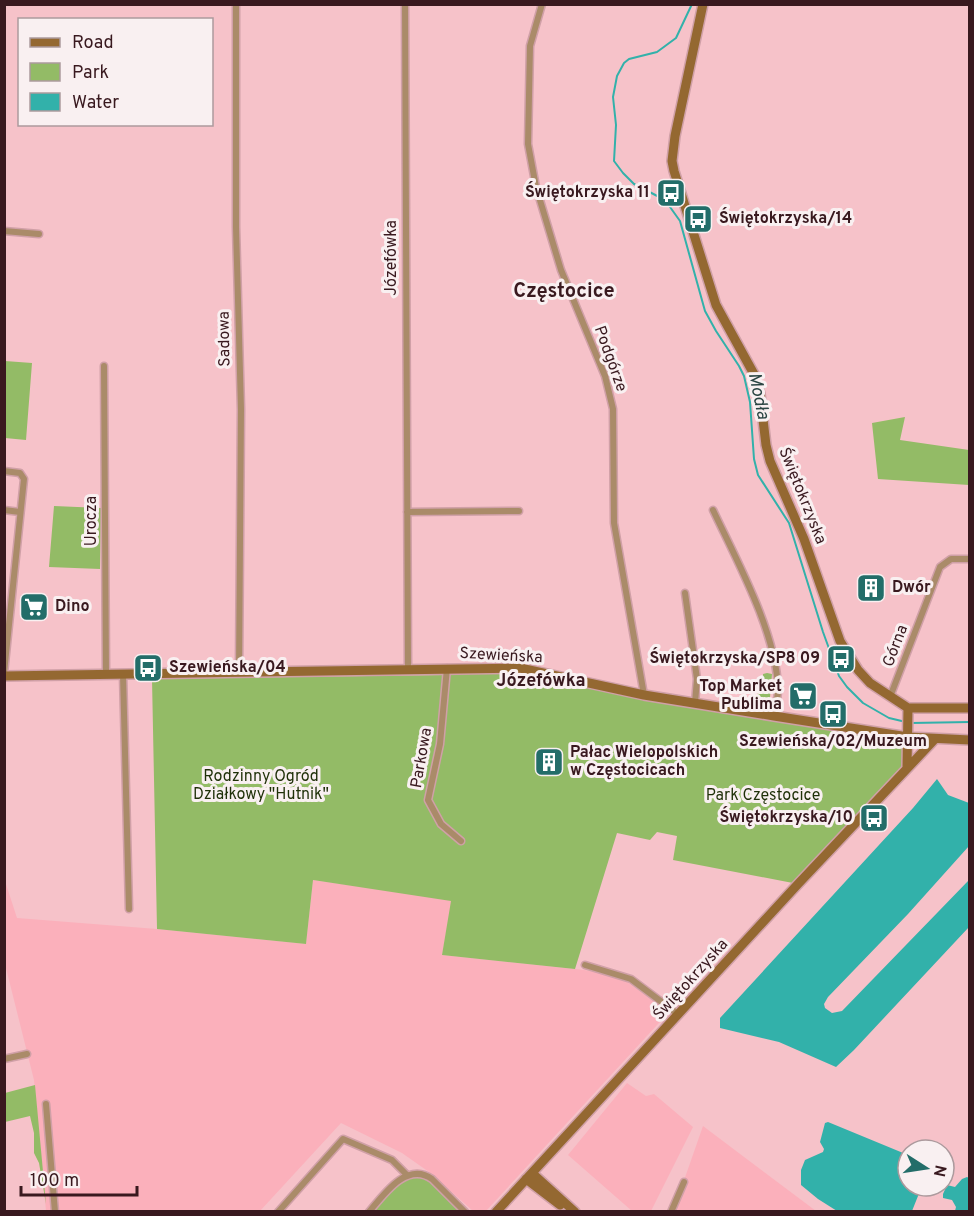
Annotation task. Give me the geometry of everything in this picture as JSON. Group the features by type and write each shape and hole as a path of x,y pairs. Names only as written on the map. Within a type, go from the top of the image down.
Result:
{"street":[{"name":"Sadowa","path":"236,4 236,227 240,409 239,673"},
{"name":"Józefówka","path":"405,4 408,669"},
{"name":"Podgórze","path":"542,4 530,46 528,144 536,187 561,270 605,376 613,409 614,523 644,694"},
{"name":"Świętokrzyska","path":"703,4 675,135 672,161 674,171 716,305 755,376 770,461 804,539 840,641 858,670 870,683 908,713"},
{"path":"4,231 39,234"},
{"name":"Urocza","path":"104,366 106,675"},
{"path":"4,471 20,472 23,476 4,674"},
{"path":"4,510 20,512"},
{"path":"713,510 750,591 768,638 776,668 778,690 774,716"},
{"path":"407,512 519,511"},
{"name":"Górna","path":"890,697 940,567 951,559 969,559"},
{"path":"685,593 697,680 695,703"},
{"name":"Parkowa","path":"447,668 440,744 428,800 441,824 460,841"},
{"name":"Szewieńska","path":"4,674 106,675 520,668 644,694 774,716 908,733 935,739 969,740"},
{"path":"123,674 129,909"},
{"path":"907,768 908,713 969,708"},
{"name":"Świętokrzyska","path":"496,1212 935,739"},
{"path":"585,965 631,979 679,1015"},
{"path":"4,1059 27,1054"},
{"path":"46,1104 55,1212"},
{"path":"278,1212 343,1139 392,1160 407,1175"},
{"path":"369,1212 399,1180 407,1175 418,1173 426,1175 465,1212"},
{"path":"529,1176 574,1212"},
{"path":"671,1212 684,1182"}],"shaded area":[{"path":"4,878 17,918 306,944 313,880 440,898 452,901 442,955 584,970 615,976 626,981 669,1012 486,1211 473,1211 429,1172 402,1153 341,1123 260,1211 46,1211 34,1080 5,964"},
{"path":"627,1083 646,1096 654,1094 693,1127 651,1211 632,1211 568,1155"},
{"path":"703,1126 816,1211 671,1212"}],"green space":[{"path":"5,361 32,363 26,440 5,438"},
{"path":"905,417 900,440 969,450 969,485 878,479 872,423"},
{"path":"54,506 101,508 100,569 49,567"},
{"path":"447,668 520,668 644,695 908,737 907,768 798,884 673,860 677,836 657,832 650,840 617,833 575,969 442,955 451,901 313,880 306,944 157,929 152,679 443,675 437,742 426,801 440,744"},
{"path":"763,674 772,674 769,709 748,705 760,690"},
{"path":"35,1085 46,1204 39,1163 34,1153 34,1133 30,1116 5,1122 5,1093"},
{"path":"407,1175 426,1175 465,1212 369,1212"}],"water":[{"path":"937,779 948,795 969,803 969,846 908,914 828,997 824,1004 825,1008 832,1013 842,1011 969,880 969,927 836,1067 779,1042 720,1028 720,1018"},
{"path":"828,1122 896,1150 896,1198 917,1198 912,1211 837,1211 801,1185 801,1170 805,1160 823,1152 824,1149 820,1142 825,1123"},
{"path":"969,1178 969,1211 955,1211 956,1207 952,1200 943,1198 956,1198 956,1186 962,1179"}],"waterway":[{"name":"Modła","path":"692,4 676,38 657,52 629,59 617,76 613,97 616,125 614,161 634,184 665,200 680,221 705,311 744,376 750,402 754,459 758,475 789,523 839,676 863,703 889,718 906,722"},
{"name":"Modła","path":"911,723 970,722"}],"place":[{"name":"Świętokrzyska 11","path":"671,193"},
{"name":"Świętokrzyska/14","path":"698,219"},
{"name":"Dwór","path":"871,588"},
{"name":"Dino","path":"34,607"},
{"name":"Świętokrzyska/SP8 09","path":"841,659"},
{"name":"Szewieńska/04","path":"148,668"},
{"name":"Top Market Publima","path":"803,696"},
{"name":"Szewieńska/02/Muzeum","path":"833,714"},
{"name":"Pałac Wielopolskich w Częstocicach","path":"549,762"},
{"name":"Świętokrzyska/10","path":"874,818"}],"district":[{"name":"Częstocice","path":"564,292"},
{"name":"Józefówka","path":"541,681"}],"park label":[{"name":"Rodzinny Ogród Działkowy \"Hutnik\"","path":"261,786"},
{"name":"Park Częstocice","path":"763,796"}]}
